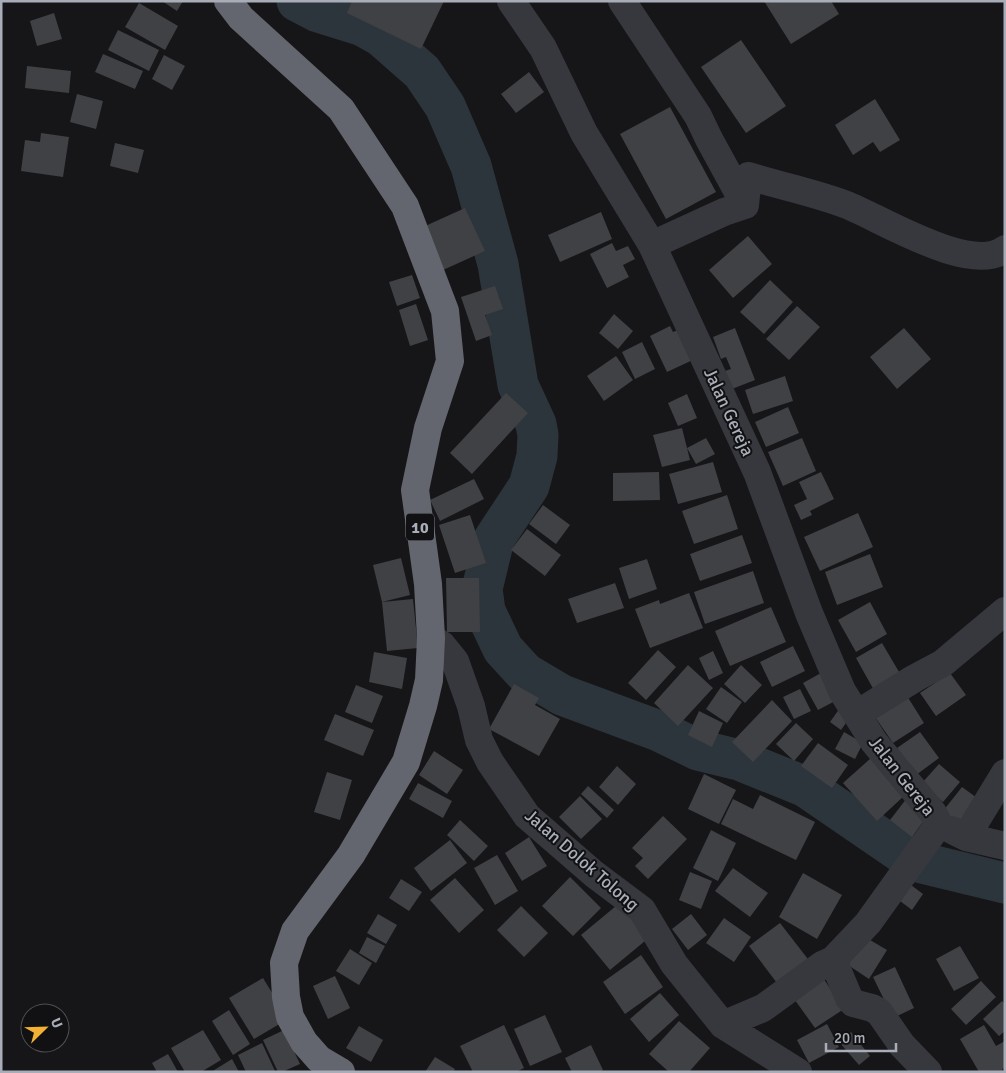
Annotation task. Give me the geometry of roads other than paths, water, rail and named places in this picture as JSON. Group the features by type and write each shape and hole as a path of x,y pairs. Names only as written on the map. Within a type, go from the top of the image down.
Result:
{"highway":[{"name":"10","path":"228,1 241,18 341,109 405,206 445,311 450,361 428,428 415,490 428,584 431,638 429,680 423,706 406,762 351,855 295,931 284,963 286,997 290,1017 304,1042 319,1059 341,1072"}],"street":[{"name":"Jalan Gereja","path":"511,1 543,48 584,133 652,246 757,472 809,613 842,691 874,742 932,814 935,829"},
{"path":"622,1 698,116 745,205"},
{"path":"745,205 748,176 847,205 936,246 964,254 986,256 1005,248"},
{"path":"652,246 724,212 745,205"},
{"path":"857,714 943,663 1005,611"},
{"name":"Jalan Dolok Tolong","path":"431,638 442,645 455,661 471,706 479,740 490,762 527,816 594,874 642,910 674,964 723,1025 798,1072"},
{"path":"966,837 1005,773"},
{"path":"723,1025 763,1008 822,965 833,960 868,924 935,829 1005,846"},
{"path":"833,960 849,998 853,1002 879,1012 902,1045 928,1072"}],"waterway":[{"path":"297,1 318,12 363,26 381,36 422,72 445,106 471,166 498,264 518,385 536,424 538,435 537,456 529,486 494,539 482,589 485,611 503,649 525,673 562,695 659,731 698,750 739,760 806,787 914,861 1005,883"}]}
